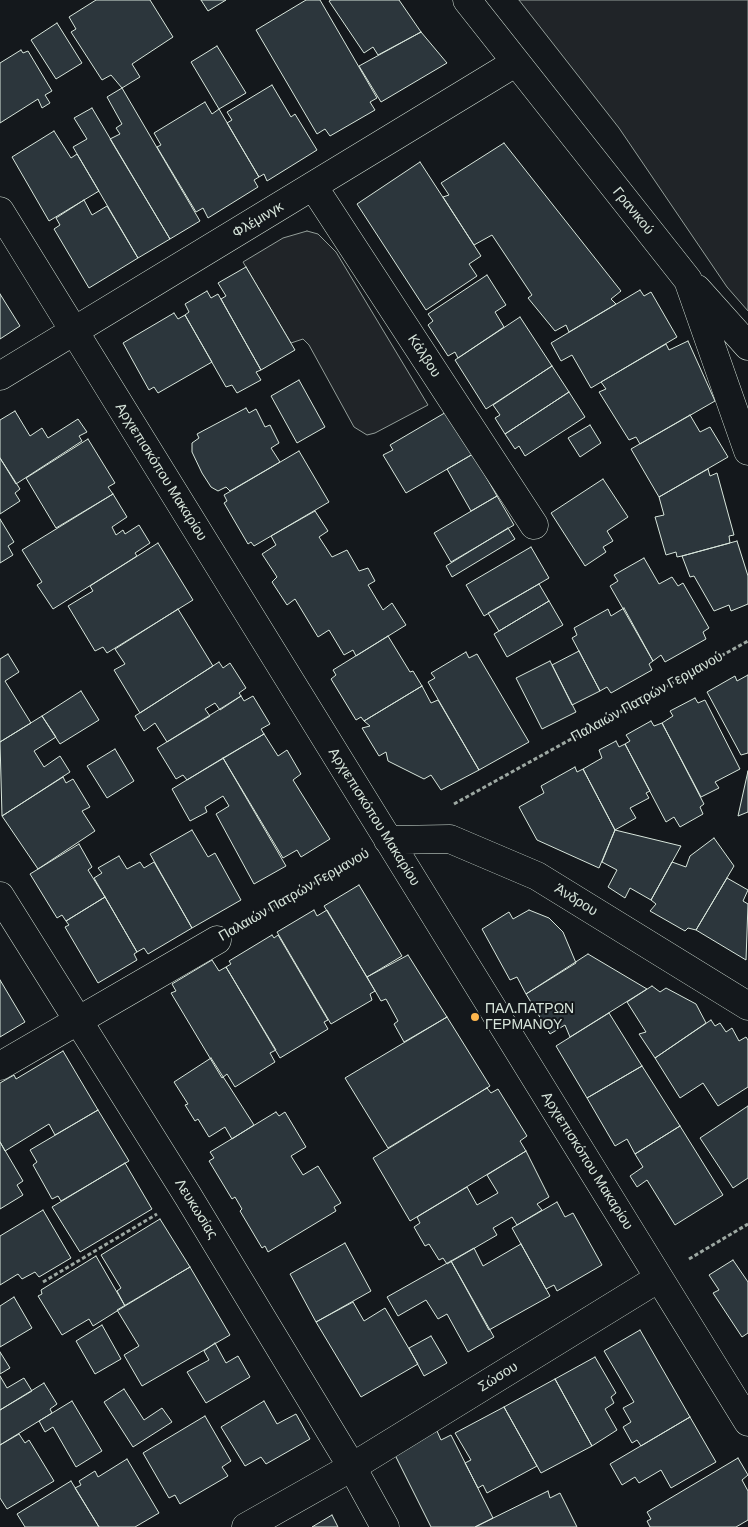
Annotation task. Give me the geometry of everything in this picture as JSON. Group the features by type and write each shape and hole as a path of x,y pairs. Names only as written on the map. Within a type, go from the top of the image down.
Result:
{"street":[{"name":"Γρανικού","path":"467,0 515,64 688,280 748,451"},
{"name":"Φλέμινγκ","path":"0,376 515,64"},
{"name":"Κάλβου","path":"313,186 534,525"},
{"name":"Αρχιεπισκόπου Μακαρίου","path":"0,211 748,1422"},
{"path":"688,280 748,346"},
{"name":"Άνδρου","path":"388,840 450,839 537,876 748,1006"},
{"name":"Λευκωσίας","path":"0,896 188,1196 352,1467 385,1527"},
{"name":"Παλαιών Πατρών Γερμανού","path":"0,1066 218,940"},
{"name":"Σώσου","path":"246,1527 352,1467 659,1278"}],"path":[{"name":"Παλαιών Πατρών Γερμανού","path":"448,807 748,641"},
{"name":"Παλαιών Πατρών Γερμανού","path":"218,940 388,840"},
{"path":"43,1282 188,1196"},
{"path":"659,1278 748,1224"}],"shaded area":[{"path":"519,0 748,0 748,311 727,287 619,128"},
{"path":"307,231 318,234 336,252 428,405 375,433 367,435 354,427 309,345 303,339 291,343 243,262 283,238"}],"building":[{"path":"96,0 150,0 173,37 132,64 140,77 122,88 111,75 102,80 71,32 76,29 69,17"},
{"path":"201,0 226,0 208,11"},
{"path":"306,0 320,0 377,98 370,102 375,110 330,136 325,129 317,134 256,30"},
{"path":"399,0 421,32 378,55 373,47 364,53 329,1"},
{"path":"57,23 82,63 56,79 31,40"},
{"path":"421,32 447,63 381,102 359,66"},
{"path":"217,46 246,93 219,109 191,62"},
{"path":"21,50 23,53 28,51 52,91 45,95 50,103 42,108 38,99 0,123 0,63"},
{"path":"272,85 291,117 295,114 317,150 267,181 264,174 259,177 227,123 232,120 227,112"},
{"path":"122,88 200,221 170,239 110,139 120,134 116,128 122,124 107,97"},
{"path":"205,102 212,114 219,109 259,177 254,180 258,187 208,218 203,208 196,212 157,147 161,145 154,133"},
{"path":"92,108 170,239 138,258 73,147 87,139 74,118"},
{"path":"54,131 71,158 77,154 99,191 49,221 12,157"},
{"path":"504,143 621,291 611,299 616,304 569,332 566,325 555,331 528,298 532,295 492,235 474,245 443,197 449,195 441,183"},
{"path":"420,162 481,256 469,264 477,276 426,310 357,204"},
{"path":"84,200 92,215 107,206 138,258 89,288 54,229 60,225 56,218"},
{"path":"246,267 295,350 261,370 221,299 226,296 218,283"},
{"path":"487,275 506,305 495,312 504,327 458,358 455,352 448,356 428,325 433,321 428,314"},
{"path":"640,290 644,296 651,292 677,337 591,388 572,355 561,361 551,343"},
{"path":"207,291 211,298 218,294 261,370 256,372 261,380 237,393 232,385 226,387 185,315 189,312 185,304"},
{"path":"0,294 20,326 0,339"},
{"path":"174,313 178,319 185,315 212,362 158,393 154,387 149,390 123,343"},
{"path":"520,317 552,366 486,409 455,360"},
{"path":"688,341 715,401 640,444 636,437 629,440 599,392 606,389 601,382 666,344 669,350"},
{"path":"552,366 569,392 505,434 495,418 500,415 493,405"},
{"path":"299,380 325,427 297,443 271,396"},
{"path":"569,392 585,417 525,456 519,446 515,449 505,434"},
{"path":"246,408 249,413 256,409 265,427 270,425 279,443 271,448 280,462 230,491 226,487 218,491 211,487 202,473 192,452 192,443 199,438 197,434"},
{"path":"15,411 30,436 42,428 48,438 78,419 87,432 79,436 82,441 16,484 0,458 0,420"},
{"path":"448,411 473,454 406,493 383,455 393,450 390,445"},
{"path":"690,415 700,432 710,427 728,457 659,497 631,449"},
{"path":"590,425 601,443 580,457 568,438"},
{"path":"88,439 115,483 108,487 113,494 56,528 26,478"},
{"path":"299,451 329,502 254,546 251,542 248,544 224,503 227,501 224,495"},
{"path":"473,454 497,496 471,511 447,469"},
{"path":"0,458 20,489 15,493 20,501 0,514"},
{"path":"708,469 710,476 717,473 734,535 729,536 730,543 677,557 676,552 666,555 655,517 664,515 659,497"},
{"path":"603,479 628,517 607,531 613,541 603,547 606,552 585,566 551,513"},
{"path":"113,494 127,517 112,527 116,535 123,530 125,534 139,525 150,543 135,553 137,556 53,609 37,585 42,582 22,550"},
{"path":"497,496 514,525 451,562 434,533"},
{"path":"315,511 328,531 319,537 332,557 347,550 359,571 368,568 375,581 368,585 383,610 392,603 406,625 356,656 353,650 344,655 329,630 318,637 295,599 287,605 272,582 277,577 262,554 276,545 271,536"},
{"path":"0,519 14,542 8,546 13,555 0,563"},
{"path":"508,528 515,539 452,577 446,566"},
{"path":"737,541 748,576 748,604 731,611 729,605 714,611 694,576 690,577 682,556"},
{"path":"158,543 193,600 107,653 103,647 95,651 68,606 93,591 90,586"},
{"path":"531,547 549,578 484,616 466,585"},
{"path":"644,558 659,584 672,577 678,586 683,583 709,628 703,632 706,639 665,662 661,655 653,661 610,586 618,581 614,575"},
{"path":"539,584 549,601 499,631 488,613"},
{"path":"549,601 563,625 507,657 494,634"},
{"path":"624,608 653,661 649,664 652,670 611,693 607,687 600,691 572,638 577,635 574,628 608,609 611,616"},
{"path":"178,609 213,666 140,713 114,670 125,664 115,649"},
{"path":"388,636 410,672 413,671 422,686 364,721 361,717 356,720 331,679 336,675 333,670"},
{"path":"579,651 600,691 572,705 552,665"},
{"path":"466,652 469,658 477,654 529,742 479,770 428,682 435,678 431,673"},
{"path":"8,654 19,672 5,681 31,723 0,742 0,659"},
{"path":"550,661 576,712 542,729 516,678"},
{"path":"219,662 223,668 230,663 246,688 239,693 241,696 220,710 215,703 205,709 210,716 167,742 155,723 144,731 135,716"},
{"path":"748,675 748,753 741,755 707,692 735,676 737,681"},
{"path":"422,686 431,703 438,700 479,770 441,790 431,775 424,779 388,761 386,752 379,756 362,728 370,726 364,721"},
{"path":"81,691 99,720 60,744 42,716"},
{"path":"241,696 244,701 253,696 270,724 261,729 264,734 187,780 183,775 176,779 157,748"},
{"path":"695,698 698,703 705,700 740,769 715,782 719,788 701,797 662,723 673,716 670,711"},
{"path":"42,716 56,737 34,751 44,767 60,756 70,772 2,816 0,742"},
{"path":"651,721 654,726 662,723 704,804 700,807 703,814 680,827 674,817 666,822 625,744 630,741 626,735"},
{"path":"264,734 278,756 287,750 301,774 293,780 330,839 301,857 297,850 283,858 223,758"},
{"path":"616,741 619,747 625,744 650,791 646,793 649,798 630,808 636,818 615,830 583,769 602,758 599,750"},
{"path":"115,749 134,781 107,798 87,766"},
{"path":"223,758 286,866 254,884 216,814 229,806 223,796 205,807 207,812 190,821 172,789"},
{"path":"575,767 577,772 583,769 615,830 599,868 537,840 519,807 544,793 541,786"},
{"path":"748,771 748,812 738,816"},
{"path":"63,777 66,783 73,779 90,807 82,811 95,831 38,869 2,816"},
{"path":"192,830 208,857 215,853 241,900 192,928 150,854"},
{"path":"615,830 681,846 651,900 630,888 625,898 608,887 617,870 602,862"},
{"path":"714,838 734,866 696,930 688,928 685,931 650,911 656,904 651,900 672,862 686,867 690,856"},
{"path":"79,844 92,867 88,870 105,897 66,921 62,915 57,918 30,874"},
{"path":"119,856 127,869 140,862 144,868 154,862 192,928 148,954 144,948 137,952 94,878 102,873 98,868"},
{"path":"727,878 748,890 743,901 748,904 746,960 696,930"},
{"path":"359,885 402,956 367,977 324,906"},
{"path":"105,897 137,952 134,954 137,960 98,983 65,927 69,925 66,921"},
{"path":"314,910 317,916 327,910 375,991 370,994 372,1000 331,1024 277,932"},
{"path":"529,910 549,918 563,932 576,963 526,994 517,977 510,980 482,929 509,912 513,919"},
{"path":"272,935 274,938 278,935 328,1020 324,1022 328,1029 280,1058 226,967 231,964 229,961"},
{"path":"588,954 647,989 570,1037 565,1025 550,1034 526,994"},
{"path":"408,955 447,1017 404,1042 394,1024 398,1021 386,999 381,1001 367,977"},
{"path":"212,960 219,971 226,967 276,1050 270,1053 275,1062 235,1087 227,1074 222,1078 171,993 176,991 172,984"},
{"path":"0,980 25,1022 0,1037"},
{"path":"652,986 660,992 666,988 696,1004 706,1023 655,1058 639,1034 646,1032 627,1002"},
{"path":"609,1013 642,1066 587,1098 556,1046"},
{"path":"447,1017 490,1086 388,1148 345,1078"},
{"path":"711,1020 715,1026 720,1023 726,1032 732,1028 739,1041 746,1037 748,1040 748,1087 718,1106 703,1083 680,1098 655,1058"},
{"path":"63,1051 98,1110 55,1135 49,1124 5,1151 0,1142 0,1083 14,1075 16,1079"},
{"path":"211,1058 254,1125 232,1139 225,1127 209,1137 198,1119 195,1121 185,1105 188,1104 174,1082"},
{"path":"642,1066 680,1126 635,1154 627,1139 615,1146 587,1098"},
{"path":"487,1088 491,1093 498,1089 527,1136 520,1141 526,1151 410,1221 373,1158"},
{"path":"748,1106 748,1178 733,1188 700,1138"},
{"path":"98,1110 129,1161 61,1201 58,1196 52,1199 33,1165 37,1162 30,1150"},
{"path":"276,1112 279,1116 285,1112 306,1147 291,1156 303,1175 318,1166 341,1203 334,1207 336,1211 268,1252 265,1246 262,1248 240,1211 242,1209 235,1197 232,1199 209,1161 214,1158 210,1152"},
{"path":"680,1126 723,1195 675,1225 647,1180 637,1187 630,1176 643,1167 635,1154"},
{"path":"0,1142 23,1181 17,1185 23,1195 0,1209"},
{"path":"526,1151 549,1197 537,1204 542,1210 517,1225 512,1217 493,1228 497,1235 447,1264 443,1258 439,1260 429,1244 425,1246 414,1227 420,1223 417,1217 467,1187 477,1205 498,1193 487,1175"},
{"path":"125,1163 152,1209 80,1252 52,1207"},
{"path":"557,1202 565,1217 573,1213 602,1265 557,1291 554,1285 546,1289 512,1228"},
{"path":"43,1210 71,1258 39,1277 35,1272 22,1279 18,1274 0,1285 0,1236"},
{"path":"160,1219 190,1267 125,1306 117,1291 121,1288 101,1255"},
{"path":"345,1243 371,1291 316,1322 290,1274"},
{"path":"521,1244 550,1296 489,1330 451,1261 474,1248 483,1266"},
{"path":"96,1256 125,1306 93,1326 89,1319 62,1335 38,1296 42,1294 41,1290"},
{"path":"733,1260 748,1282 748,1333 742,1337 713,1293 719,1290 709,1275"},
{"path":"451,1261 494,1337 468,1352 447,1314 438,1319 426,1300 398,1316 387,1297"},
{"path":"190,1267 230,1335 142,1386 124,1355 139,1346 117,1310"},
{"path":"14,1297 32,1328 0,1347 0,1306"},
{"path":"353,1302 364,1321 385,1308 418,1364 361,1397 316,1322"},
{"path":"102,1325 121,1359 95,1374 76,1341"},
{"path":"640,1330 690,1417 641,1446 637,1440 632,1443 623,1427 631,1422 623,1408 634,1402 604,1351"},
{"path":"431,1336 447,1363 424,1376 409,1348"},
{"path":"215,1343 226,1363 238,1356 250,1377 206,1403 187,1372 209,1360 204,1351"},
{"path":"0,1352 10,1368 0,1374"},
{"path":"595,1357 616,1393 611,1397 614,1403 605,1409 617,1430 592,1446 555,1379"},
{"path":"0,1376 7,1388 24,1378 32,1391 0,1410"},
{"path":"555,1379 592,1446 541,1473 504,1407"},
{"path":"44,1383 57,1404 50,1409 52,1413 0,1445 0,1410"},
{"path":"124,1389 144,1420 162,1408 172,1422 133,1447 104,1402"},
{"path":"72,1401 102,1451 76,1467 53,1427 45,1432 39,1421"},
{"path":"264,1401 277,1424 296,1414 310,1439 266,1464 261,1457 245,1466 221,1427"},
{"path":"504,1407 537,1466 487,1493 483,1485 478,1488 465,1463 471,1460 455,1433"},
{"path":"205,1416 231,1461 222,1467 228,1476 180,1504 175,1495 169,1498 143,1453"},
{"path":"690,1417 716,1462 671,1488 661,1470 639,1483 635,1477 622,1485 610,1464"},
{"path":"437,1431 441,1440 451,1435 493,1518 475,1527 431,1527 394,1453"},
{"path":"19,1434 25,1443 29,1440 54,1481 7,1509 0,1498 0,1445"},
{"path":"738,1458 748,1475 742,1480 748,1491 748,1520 736,1527 650,1527 647,1521 651,1519 647,1512"},
{"path":"127,1459 159,1513 135,1527 99,1527 75,1488 81,1485 79,1481 95,1471 98,1477"},
{"path":"71,1481 99,1527 25,1527 17,1514"},
{"path":"548,1491 550,1498 560,1493 577,1527 475,1527"},
{"path":"332,1515 338,1527 312,1527"}],"place":[{"name":"ΠΑΛ.ΠΑΤΡΩΝ ΓΕΡΜΑΝΟΥ","path":"475,1017"}]}
